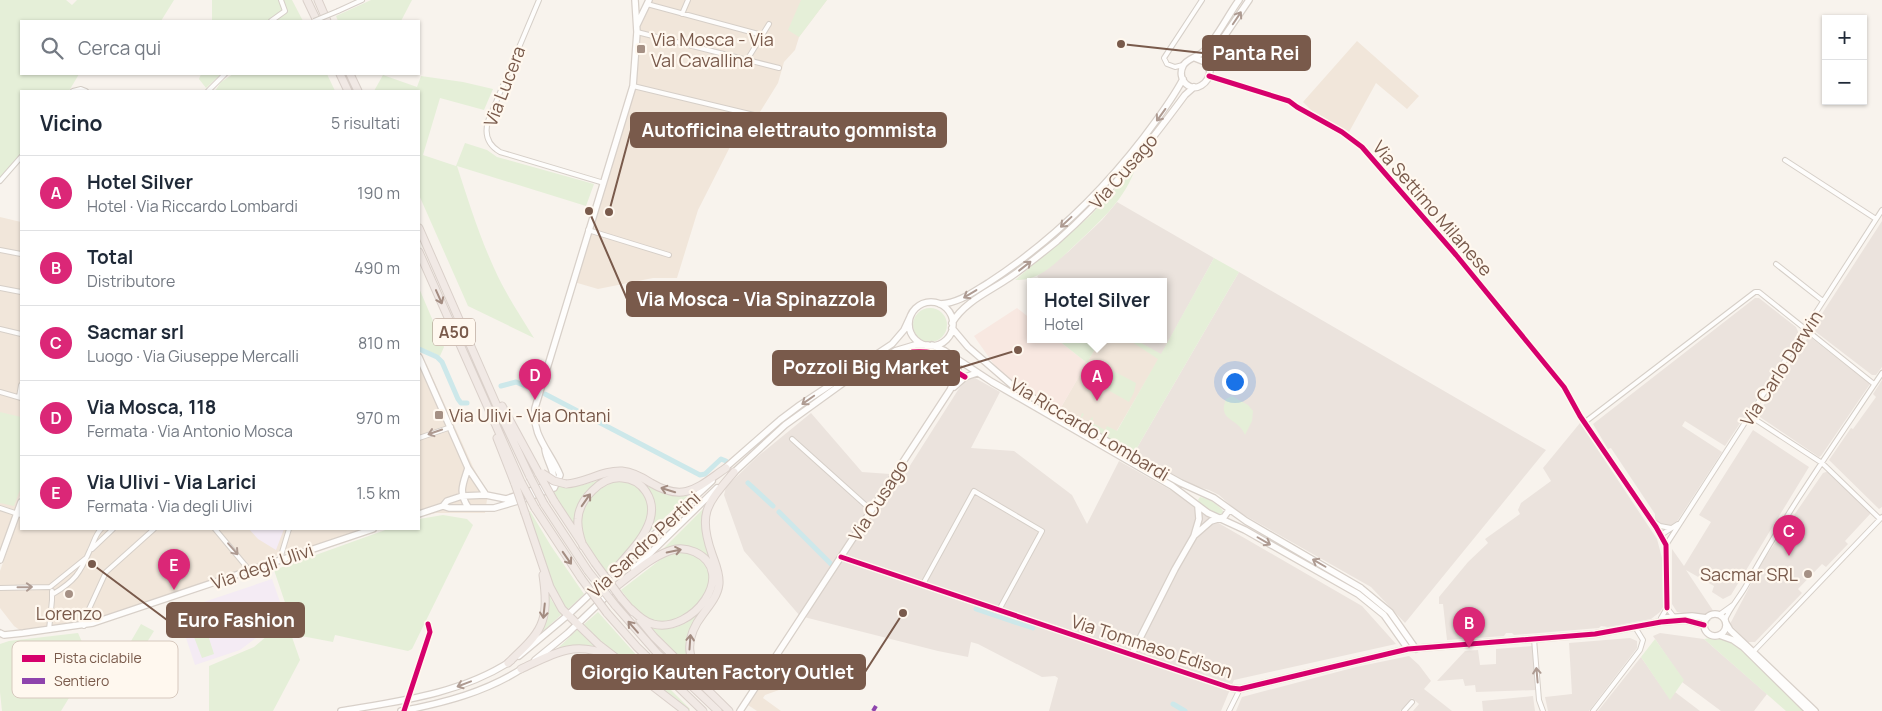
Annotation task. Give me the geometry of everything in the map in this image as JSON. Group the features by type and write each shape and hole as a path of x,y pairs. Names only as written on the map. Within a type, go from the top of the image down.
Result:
{"highway":[{"path":"307,0 315,20"},
{"path":"318,0 327,20"},
{"path":"340,75 348,90"},
{"path":"350,75 358,90"},
{"name":"A50","path":"420,230 530,477 544,504 588,571 615,605 657,653 718,711"},
{"name":"A50","path":"420,254 489,411 518,483 581,578 607,613 637,647 703,711"},
{"path":"482,371 554,502 595,564 654,637 728,711"},
{"path":"540,474 554,481 566,484 620,471 633,473 670,492 683,493 694,489 726,468"},
{"path":"706,687 692,662 689,643 693,628 712,601 719,584 718,570 705,534 705,514 714,497 734,472"},
{"path":"583,546 578,529 578,519 580,510 593,490 603,483 621,478 632,481 640,486 651,502 650,520 646,529 612,573"},
{"path":"518,483 525,514 554,596 568,615 620,662 685,711"},
{"path":"618,585 656,558 676,549 691,550 709,565 712,580 708,595 696,611 680,622 671,625 652,624 631,609"},
{"path":"508,663 532,640 542,624 545,599 541,563"},
{"path":"521,669 563,650 578,648 597,651 620,662"}],"street":[{"path":"273,20 286,12 281,0"},
{"path":"317,20 362,0"},
{"name":"Via Lucera","path":"539,0 488,121 486,137 492,146 500,152 604,183"},
{"path":"420,514 443,506 447,501 462,496 486,495 506,498 550,484 554,480 545,449 535,425 535,408 633,86 637,30 635,0"},
{"path":"682,14 688,0"},
{"path":"1202,0 1164,57 1166,64 1175,67 1184,65 1188,60 1205,50 1239,0"},
{"path":"1209,76 1208,66 1217,47 1249,0"},
{"path":"637,30 648,2 682,14 762,35"},
{"path":"747,60 769,24"},
{"path":"637,30 779,68"},
{"path":"1194,58 1202,60 1208,66"},
{"name":"Via Cusago","path":"940,304 955,302 996,278 1064,224 1108,181 1172,99 1182,77 1184,65"},
{"path":"1175,67 1186,84 1194,87"},
{"path":"209,90 223,75"},
{"name":"Via Cusago","path":"952,326 963,309 1023,268 1087,213 1131,166 1185,96 1194,87 1203,85 1209,76"},
{"name":"Via Settimo Milanese","path":"1209,76 1289,101 1342,132 1362,148 1456,255 1558,379 1580,416 1652,521 1666,545"},
{"path":"633,86 754,115"},
{"path":"0,182 20,158"},
{"path":"1785,160 1876,219"},
{"name":"Via Carlo Darwin","path":"1666,545 1882,210"},
{"path":"588,230 669,255"},
{"path":"0,250 20,254"},
{"path":"1776,264 1824,301"},
{"path":"0,288 20,292"},
{"path":"1585,422 1751,293 1759,292 1874,384"},
{"path":"930,302 940,304 949,312 952,326 944,340 930,345 919,342 911,333 909,322 911,315 916,308 923,304 930,302"},
{"name":"Via Sandro Pertini","path":"341,711 442,692 473,681 508,663 539,641 780,420 892,344 904,330 911,315"},
{"name":"Via Riccardo Lombardi","path":"952,326 963,342 1008,382 1201,493 1214,498 1229,510 1361,588 1390,612 1416,649"},
{"path":"0,329 20,334"},
{"name":"Via Sandro Pertini","path":"401,711 444,702 470,694 494,684 521,669 541,655 577,624 785,425 850,378 895,351 915,345 930,345"},
{"name":"Via Riccardo Lombardi","path":"930,345 945,351 977,372 1172,486 1212,516 1245,530 1358,594 1384,615 1408,649"},
{"path":"420,359 468,468 486,495 483,509"},
{"name":"Via Cusago","path":"740,711 950,390 958,373 957,360"},
{"name":"Via Cusago","path":"950,390 965,377 977,372"},
{"path":"1719,636 1725,629 1726,622 1735,603 1822,463 1882,373"},
{"path":"0,392 20,397"},
{"path":"1750,416 1822,463 1881,518 1753,652"},
{"path":"420,438 451,427"},
{"path":"792,439 871,510"},
{"path":"443,506 449,508 494,508 554,488 560,475 550,453 545,449"},
{"path":"468,468 461,491 468,507"},
{"path":"923,584 974,491 1042,531 999,610"},
{"path":"1132,654 1175,568 1194,536 1199,519 1195,498 1201,493"},
{"path":"0,508 19,514 0,560"},
{"path":"1194,536 1211,521 1226,516 1229,510"},
{"name":"Via Carlo Darwin","path":"1662,537 1664,532 1673,528 1684,517"},
{"path":"1652,521 1660,526 1673,528"},
{"path":"53,594 76,578 96,533 100,530"},
{"path":"90,550 111,530"},
{"path":"84,626 89,609 106,572 153,530"},
{"path":"216,530 250,570"},
{"path":"280,559 289,530"},
{"name":"Via degli Ulivi","path":"1,635 84,626 370,530"},
{"path":"1661,618 1667,608 1666,545"},
{"name":"Via Tommaso Edison","path":"842,557 1231,688 1240,689 1408,649 1595,634 1661,622 1685,620 1704,625"},
{"path":"0,588 50,587 86,558"},
{"path":"49,630 53,594 50,587"},
{"path":"1719,615 1735,603"},
{"path":"1667,608 1674,617"},
{"path":"1808,711 1743,647 1733,640 1709,634 1704,625 1707,618 1712,614 1719,615 1726,622 1730,630 1815,711"},
{"name":"Via Tommaso Edison","path":"1638,627 1661,618 1707,618"},
{"path":"1593,711 1640,650 1643,640 1638,627"},
{"path":"1394,628 1400,643 1397,652"},
{"path":"1534,639 1539,700 1543,711"},
{"path":"1230,711 1240,689"},
{"path":"1404,711 1412,702"}],"shaded area":[{"path":"650,0 827,0 799,37 795,50 784,62 778,83 755,120 734,139 698,210 677,278 653,278 598,289 574,282 633,88 637,28"},
{"path":"1357,41 1419,96 1407,109 1376,83 1349,132 1311,110 1303,102"},
{"path":"1117,202 1214,258 1161,355 1141,343 1167,343 1167,278 1039,278 1037,276 1068,252 1102,220"},
{"path":"0,217 20,222 20,496 0,551"},
{"path":"1882,221 1882,367 1876,375 1872,375 1812,329"},
{"path":"1239,272 1546,450 1405,623 1371,587 1237,511 1219,495 1195,486 1134,453"},
{"path":"1755,298 1759,298 1796,327 1799,334 1725,446 1685,421 1682,426 1722,452 1676,523 1669,527 1664,527 1655,522 1655,514 1611,448 1608,449 1593,424"},
{"path":"1017,308 1027,316 1027,343 1062,343 1087,363 1060,409 1011,380 995,366 974,336"},
{"path":"1809,336 1870,384 1819,457 1757,415"},
{"path":"1098,343 1141,343 1161,355 1112,439 1060,409"},
{"path":"420,354 427,365 473,467 488,493 485,513 436,513 420,517"},
{"path":"970,378 975,378 1000,392 971,448 1014,451 1072,495 1087,524 1119,461 1183,497 1203,514 1362,606 1396,644 1234,680 1221,711 1049,711 1058,678 1055,676 1042,677 978,644 971,642 968,657 800,616 744,551 724,495 726,487 757,457 811,413 862,472 904,475 958,390"},
{"path":"1882,380 1882,507 1879,509 1829,460 1851,428 1853,429 1876,397 1873,394"},
{"path":"1580,423 1657,539 1662,558 1663,607 1660,612 1651,619 1608,627 1601,626 1599,628 1514,635 1506,633 1504,636 1447,640 1443,604 1439,604 1439,597 1468,562 1488,543 1485,539 1520,514 1518,510 1521,503 1551,481 1543,468"},
{"path":"1753,430 1809,467 1731,595 1723,599 1712,592 1714,586 1686,570 1714,612 1706,616 1677,612 1672,604 1672,549 1684,566 1711,522 1699,515"},
{"path":"1829,472 1871,513 1845,541 1848,544 1826,567 1822,564 1798,589 1802,593 1755,642 1748,642 1730,624 1764,559 1823,473"},
{"path":"20,515 20,530 371,530 272,557 250,570 100,621 24,633 14,626 0,608 0,571"},
{"path":"250,530 284,530 276,550 258,539"},
{"path":"272,579 285,616 240,650 195,665 177,611"},
{"path":"1660,633 1704,639 1767,694 1754,711 1721,711 1682,682 1683,680 1653,636"},
{"path":"1630,638 1637,641 1637,648 1589,711 1548,711 1545,697 1572,694 1569,643"},
{"path":"1532,646 1536,690 1476,692 1475,685 1465,686 1463,679 1437,681 1465,651 1478,650 1480,665 1496,664 1496,649"},
{"path":"1409,656 1419,665 1431,681 1424,689 1452,711 1413,711 1419,704 1412,698 1400,711 1236,711 1242,697 1356,667"},
{"path":"1641,657 1670,699 1675,692 1700,711 1598,711"},
{"path":"769,671 790,686 765,695 763,698 781,711 757,711 748,705"},
{"path":"1533,696 1535,711 1483,711 1482,701"}],"green space":[{"path":"0,0 66,0 72,5 77,0 174,0 162,20 20,20 20,75 78,75 70,90 20,90 20,156 0,179"},
{"path":"212,0 292,0 302,20 212,20"},
{"path":"371,0 412,0 402,20 338,20 336,16"},
{"path":"801,0 827,0 799,37 788,30"},
{"path":"201,75 220,75 206,88 199,79"},
{"path":"232,75 327,75 335,90 216,90 221,82"},
{"path":"383,75 417,87 421,76 463,82 493,89 484,110 440,98 423,155 456,166 465,143 487,150 497,157 594,184 586,206 457,166 494,268 534,338 468,306 420,197 420,90 375,90"},
{"path":"1132,171 1134,172 1123,194 1116,203 1061,258 1048,269 1035,276 1015,280 1090,216"},
{"path":"1214,258 1239,272 1134,453 1080,421 1082,413 1084,414 1081,419 1088,423 1092,417 1091,422 1105,430 1107,426 1117,431 1158,359 1134,343 1141,343 1161,354"},
{"path":"420,290 444,347 440,356 420,347"},
{"path":"930,308 937,309 942,313 946,318 946,332 942,337 937,341 930,342 923,341 918,337 914,332 913,325 914,318 918,313 923,309"},
{"path":"1062,343 1098,343 1087,363"},
{"path":"1096,360 1136,383 1129,402 1108,390 1109,388 1101,383 1101,381 1086,372 1093,361"},
{"path":"1232,396 1248,405 1253,411 1252,421 1245,435 1242,429 1226,416 1224,412 1226,399"},
{"path":"0,412 20,417 20,490 14,506 0,503"},
{"path":"623,474 639,479 669,494 688,496 648,533 654,515 643,484 610,477 576,511 574,529 552,492 559,486 575,487 615,475"},
{"path":"618,481 631,483 641,490 646,498 647,519 637,538 607,572 584,540 581,520 583,511 592,496 608,485"},
{"path":"1200,497 1216,504 1223,511 1222,514 1205,508 1198,500"},
{"path":"707,505 704,513 714,560 716,585 713,596 692,625 687,646 689,661 686,665 647,625 667,629 675,628 696,616 707,604 714,586 714,574 691,547 676,546 661,551"},
{"path":"530,511 584,594 567,610 555,591 528,512"},
{"path":"443,515 467,519 473,525 412,649 408,651 335,635 333,642 296,635 274,570 385,530 420,530 420,519"},
{"path":"676,551 693,554 706,565 710,576 708,589 701,601 691,611 678,618 664,622 650,620 638,611 621,590 665,556"},
{"path":"547,591 562,614 542,632 545,622"},
{"path":"598,612 639,658 690,709 689,711 582,626"},
{"path":"286,620 300,660 273,711 209,711 209,666 254,647"},
{"path":"141,624 154,631 148,641 131,641"},
{"path":"578,629 598,648 577,646 556,650"},
{"path":"207,632 214,654 202,658 194,637"},
{"path":"78,633 82,641 12,641 12,698 69,698 61,711 2,711 0,644 9,641"},
{"path":"1655,639 1684,680 1670,700 1641,657"},
{"path":"1704,639 1725,639 1740,648 1804,711 1786,711"}],"waterway":[{"path":"420,349 437,357 442,362 458,399 461,403 467,403"},
{"path":"501,386 516,382 535,390"},
{"path":"545,394 700,475 705,474 721,459 726,461"},
{"path":"748,483 773,506"},
{"path":"779,512 831,564"},
{"path":"976,609 1033,628"},
{"path":"1173,704 1185,711"}],"marked path":[{"path":"873,711 876,706"}],"cycle path":[{"path":"1209,76 1289,101 1342,132 1362,147 1456,255 1564,387 1580,416 1656,527 1666,545 1667,608"},
{"path":"912,352 938,354 948,360 955,371 965,377"},
{"path":"841,557 1231,688 1240,689 1408,649 1595,634 1661,622 1685,620 1704,625"},
{"path":"404,711 430,632 428,624"}],"place":[{"name":"Panta Rei","path":"1121,44"},
{"name":"Via Mosca - Via Val Cavallina","path":"641,49"},
{"name":"Via Mosca - Via Spinazzola","path":"589,211"},
{"name":"Autofficina elettrauto gommista","path":"609,212"},
{"name":"Pozzoli Big Market","path":"1018,350"},
{"name":"Via Mosca, 118","path":"535,400"},
{"name":"Hotel Silver","path":"1097,401"},
{"name":"Via Ulivi - Via Ontani","path":"439,415"},
{"name":"Sacmar srl","path":"1789,556"},
{"name":"Euro Fashion","path":"92,564"},
{"name":"Sacmar SRL","path":"1808,574"},
{"name":"Via Ulivi - Via Larici","path":"174,590"},
{"name":"Lorenzo","path":"69,594"},
{"name":"Giorgio Kauten Factory Outlet","path":"903,613"},
{"name":"Total","path":"1469,648"}]}
